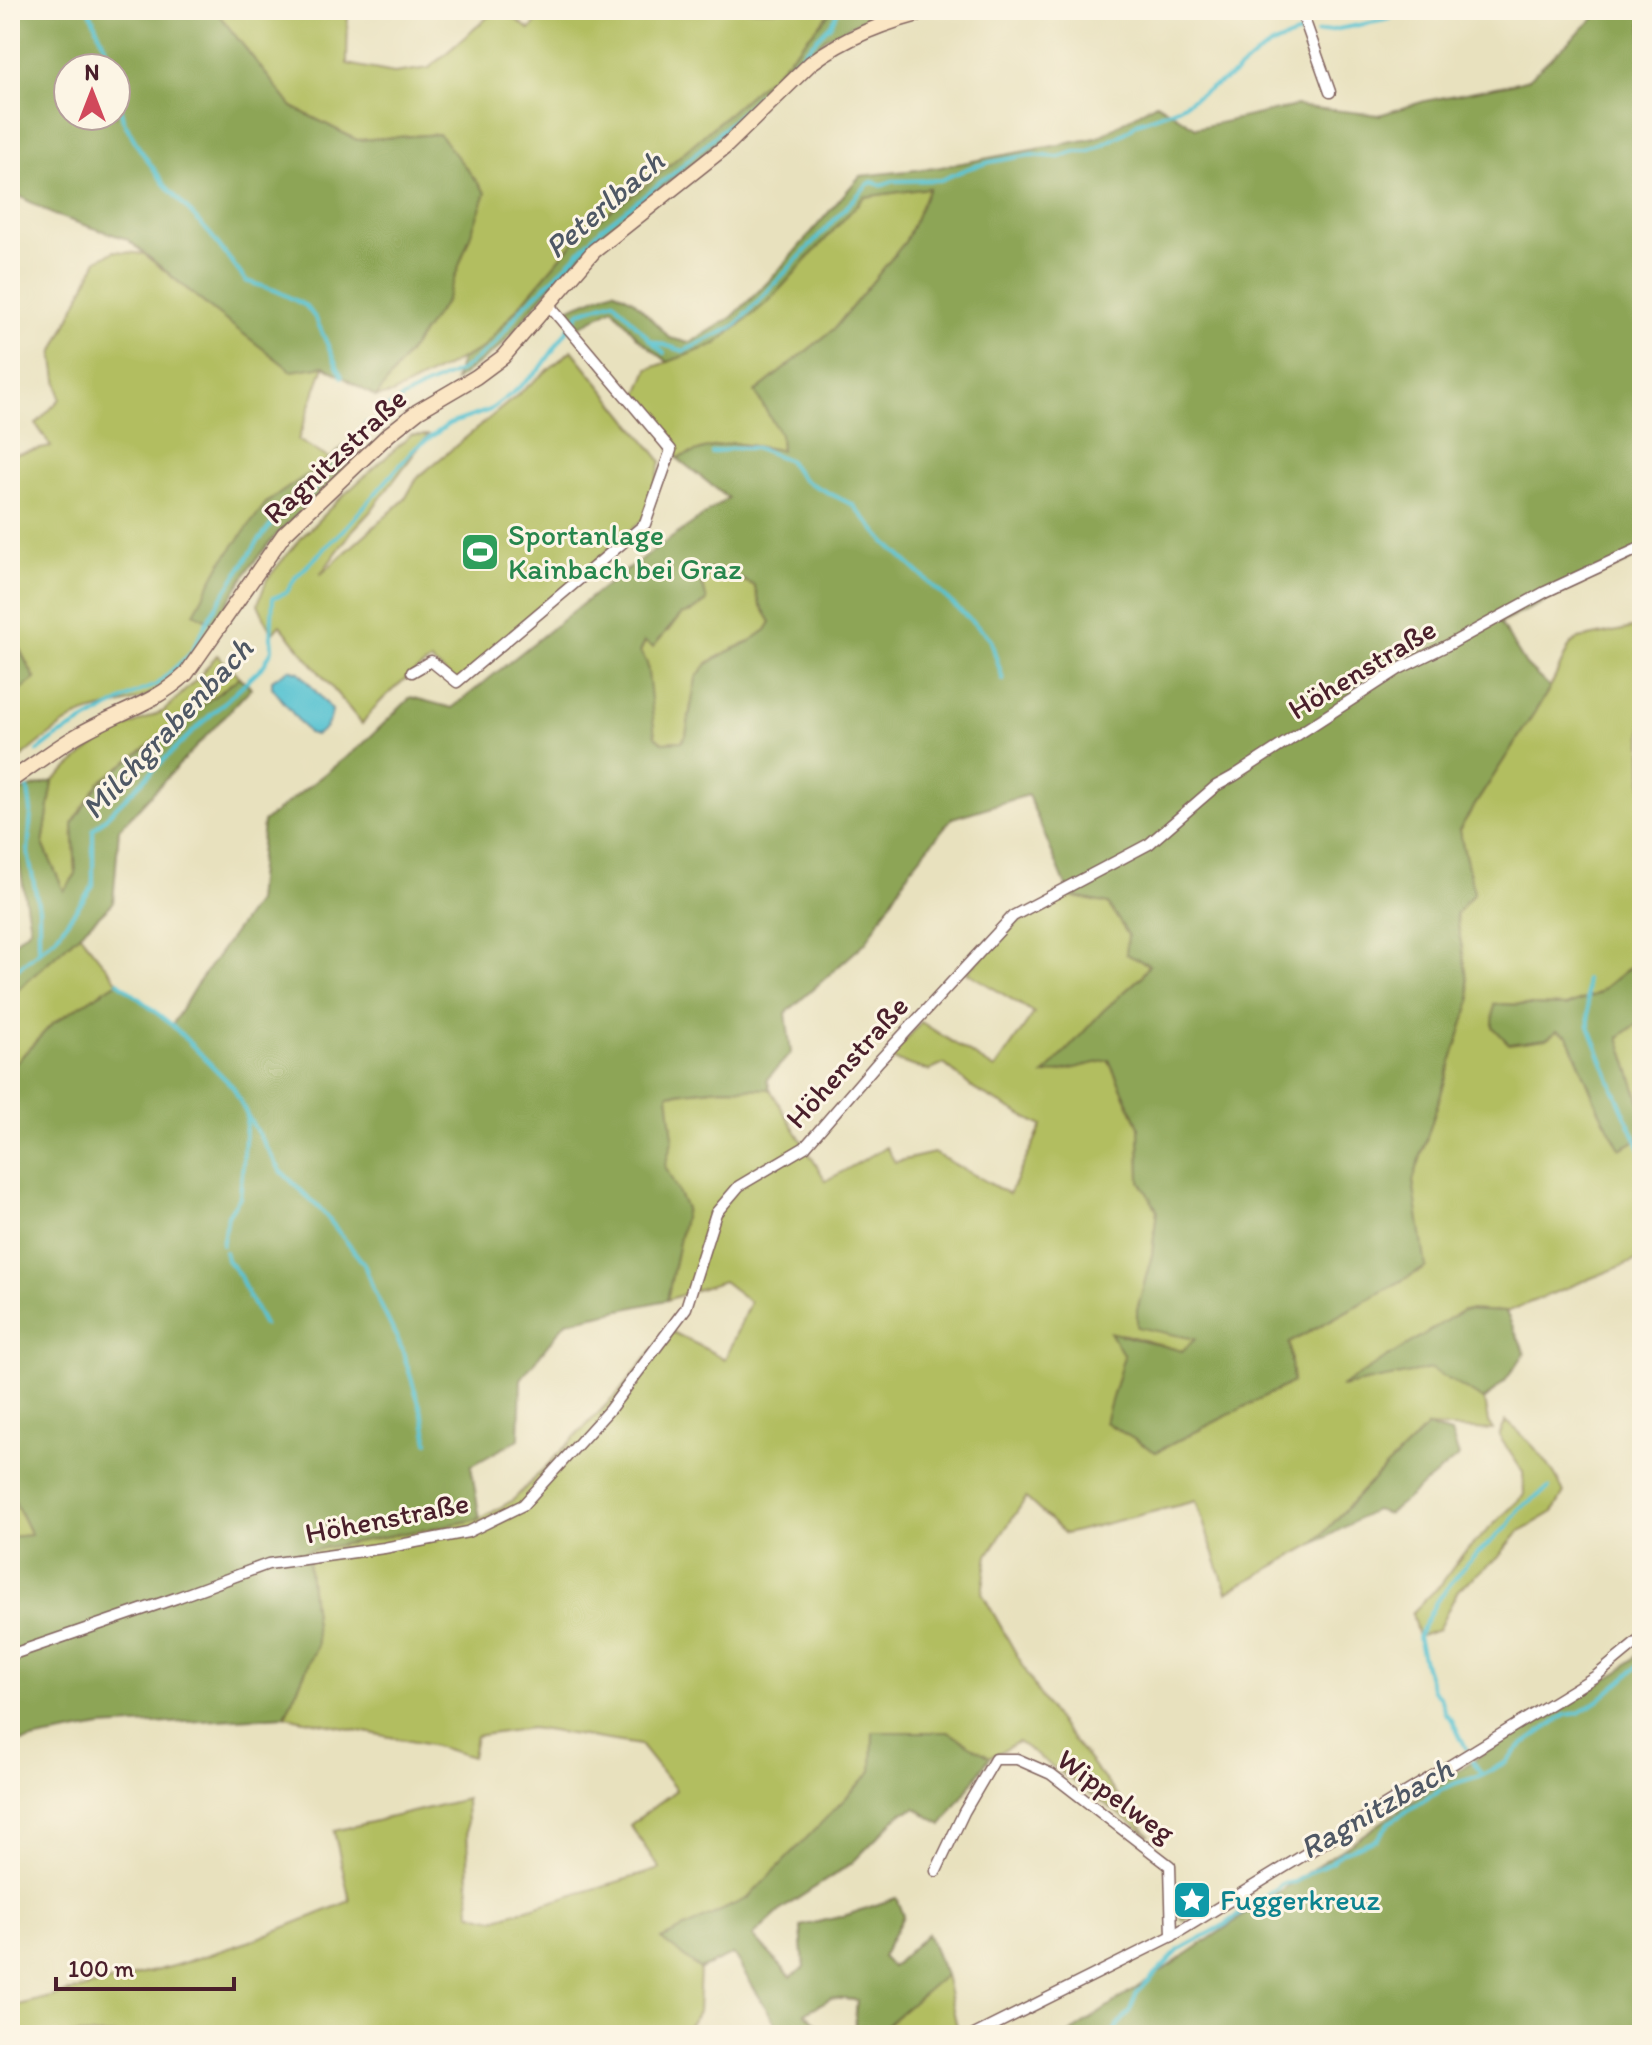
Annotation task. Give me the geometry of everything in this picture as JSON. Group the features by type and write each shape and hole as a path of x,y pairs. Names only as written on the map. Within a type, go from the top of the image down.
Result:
{"main road":[{"name":"Ragnitzstraße","path":"10,781 76,736 173,686 186,674 284,534 389,434 418,411 476,377 503,357 594,251 725,147 811,63 884,16 935,10"}],"street":[{"path":"1301,10 1330,92"},
{"path":"412,672 431,661 457,682 645,524 671,450 547,303"},
{"name":"Höhenstraße","path":"10,1655 268,1564 384,1548 468,1532 523,1505 610,1409 686,1308 716,1213 739,1186 805,1147 879,1061 1013,916 1149,844 1216,786 1399,669 1545,592 1642,547"},
{"path":"974,2035 1172,1936 1583,1685 1642,1638"},
{"name":"Wippelweg","path":"936,1871 964,1812 995,1759 1017,1759 1051,1774 1170,1866 1172,1936"}],"green space":[{"path":"10,10 215,10 292,107 357,140 439,134 486,193 446,301 376,397 324,366 292,371 127,239 54,215 10,191"},
{"path":"215,10 348,10 347,64 394,73 429,68 496,10 503,10 530,30 546,10 833,10 778,70 649,183 586,228 483,348 392,394 376,397 446,301 439,134 357,140 292,107"},
{"path":"833,10 866,10 869,17 827,37 699,158 597,239 551,286 500,347 455,381 461,359 483,348 586,228 649,183 778,70"},
{"path":"1603,10 1642,10 1642,555 1500,623 1526,665 1550,688 1459,830 1474,893 1456,914 1471,1000 1413,1181 1426,1267 1289,1343 1293,1382 1156,1452 1105,1422 1124,1356 1110,1332 1182,1351 1195,1339 1137,1327 1137,1310 1152,1255 1157,1210 1140,1181 1139,1126 1109,1060 1044,1075 1103,1011 1141,977 1149,965 1126,954 1128,935 1108,904 1070,896 1028,795 952,818 912,867 866,942 786,1013 791,1053 767,1079 770,1089 721,1088 668,1094 673,1138 665,1166 686,1208 667,1300 566,1322 521,1379 519,1439 471,1466 480,1519 307,1551 317,1645 285,1716 101,1727 10,1744 10,1537 31,1535 10,1492 10,1069 52,1024 118,982 172,1025 195,987 256,902 263,822 363,744 411,697 452,708 615,578 728,498 677,458 733,443 781,450 780,434 755,392 834,329 905,242 929,188 864,197 769,301 716,344 668,362 638,338 613,308 579,327 567,309 614,290 633,300 670,338 690,343 732,317 771,279 860,176 935,168 1096,138 1156,103 1196,128 1296,106 1379,115 1425,101 1528,79","holes":["712,569 754,585 760,604 771,622 766,630 747,643 707,664 696,678 686,735 682,741 662,742 655,736 647,663 640,652 644,642 653,647 681,615 707,601 696,577 697,570 705,572 706,577"]},
{"path":"930,187 905,242 834,329 755,392 780,434 781,450 733,443 677,458 670,448 676,442 638,394 648,369 668,362 769,301 864,197"},
{"path":"115,251 144,254 216,313 324,366 298,440 330,459 266,503 194,613 213,623 174,676 142,698 76,717 12,766 10,698 35,678 10,631 10,455 51,447 36,424 60,399 53,353 97,260"},
{"name":"Sportanlage Kainbach bei Graz","path":"572,350 661,461 648,515 457,682 431,661 393,690 362,724 280,625 272,634 258,604 267,579 337,501 411,435 428,435 320,575 405,499 417,478"},
{"path":"345,445 357,451 332,481 277,534 250,567 213,623 194,613 221,563 266,503 330,459"},
{"path":"712,569 754,585 760,604 771,622 766,630 747,643 707,663 691,705 686,735 682,741 662,742 655,736 640,652 645,642 668,631 681,615 691,612 705,592 700,580"},
{"path":"1642,626 1642,973 1635,963 1597,994 1566,1006 1495,1004 1568,1036 1599,1110 1620,1148 1642,1137 1642,1258 1506,1312 1463,1310 1343,1386 1431,1368 1484,1400 1488,1422 1493,1430 1427,1427 1314,1544 1227,1592 1196,1501 1065,1534 1026,1498 988,1555 982,1593 1056,1719 1150,1836 1018,1742 990,1757 942,1825 916,1808 901,1813 851,1864 782,1909 753,1936 791,1977 804,1968 801,1926 844,1916 896,1898 903,1916 882,1957 892,1967 927,1934 945,1975 959,2035 854,2035 857,2000 831,1998 805,2013 823,2029 820,2035 783,2035 733,1954 700,1969 698,2012 683,2035 10,2035 10,2007 170,1967 251,1941 350,1901 334,1831 466,1799 470,1913 494,1919 660,1869 630,1825 676,1790 640,1745 531,1728 476,1736 472,1757 435,1746 285,1716 317,1645 307,1551 480,1519 513,1500 620,1391 669,1330 725,1359 750,1302 723,1281 667,1300 686,1208 664,1166 673,1138 667,1094 721,1088 770,1089 826,1181 886,1147 895,1162 934,1153 1009,1194 1042,1126 975,1090 944,1064 929,1071 890,1059 921,1022 995,1069 1034,1013 967,972 1017,923 1070,896 1108,903 1149,964 1141,977 1103,1011 1046,1074 1108,1059 1139,1126 1140,1181 1157,1209 1152,1255 1137,1310 1196,1339 1182,1351 1111,1333 1125,1356 1105,1422 1156,1452 1293,1382 1289,1343 1425,1268 1413,1181 1471,1000 1456,914 1474,893 1459,830 1550,688 1570,645 1579,639"},
{"path":"10,631 35,679 10,698"},
{"path":"217,655 240,677 99,783 73,823 76,874 63,892 43,844 53,781 90,749 117,731 164,711"},
{"path":"240,677 251,688 119,829 113,903 10,997 10,946 30,928 10,794 53,781 43,844 64,891 76,874 73,823 99,783"},
{"path":"79,933 118,982 52,1024 10,1069 11,994"},
{"path":"1635,963 1642,973 1642,1031 1636,1024 1619,1037 1642,1109 1642,1137 1620,1149 1599,1110 1568,1036 1557,1031 1546,1039 1509,1044 1493,1027 1494,1004 1566,1006 1597,994"},
{"path":"1637,1024 1642,1031 1642,1109 1619,1037"},
{"path":"1463,1310 1506,1312 1525,1353 1505,1381 1484,1400 1431,1369 1340,1387"},
{"path":"1506,1421 1540,1453 1564,1493 1553,1512 1519,1532 1498,1557 1458,1590 1438,1630 1418,1637 1412,1613 1441,1584 1463,1554 1524,1495 1523,1472 1499,1436"},
{"path":"1427,1427 1451,1434 1459,1456 1388,1514 1375,1510 1314,1544 1365,1488"},
{"path":"10,1492 31,1535 10,1537"},
{"path":"1642,1651 1642,2035 1067,2035 1490,1749 1620,1671"},
{"path":"873,1732 948,1732 990,1757 942,1825 916,1808 901,1813 853,1862 782,1909 753,1936 791,1977 804,1968 801,1926 844,1916 896,1898 903,1916 882,1957 892,1967 927,1934 945,1975 877,2035 854,2035 857,2000 831,1998 805,2013 823,2029 820,2035 783,2035 733,1954 700,1969 661,1939 748,1898 872,1771"},
{"path":"1179,1893 1198,1901 1200,1911 1184,1921 1181,1919"}],"water":[{"path":"289,669 299,672 332,710 327,725 315,735 308,733 272,687 272,680"}],"waterway":[{"path":"89,10 107,52"},
{"name":"Peterlbach","path":"384,409 462,370 493,346 523,307 603,227 674,173 741,113 831,24 839,10"},
{"name":"Milchgrabenbach","path":"1317,33 1385,20 1407,10"},
{"name":"Milchgrabenbach","path":"10,975 56,937 93,886 93,830 264,665 272,650 273,598 287,592 295,578 348,525 414,449 449,424 490,410 540,369 580,312 614,301 651,341 684,351 735,326 872,182 881,185 893,181 941,180 990,162 1030,155 1059,157 1089,152 1137,123 1176,109 1233,75 1256,55 1301,33"},
{"path":"130,132 165,185 211,235 246,281 277,291 306,306 316,319 342,377"},
{"path":"654,344 664,353"},
{"name":"Peterlbach","path":"38,751 56,737 156,685 190,654 213,611 257,543 286,506 311,493 345,455 366,423"},
{"path":"712,453 734,448 757,448 788,460 803,480 853,505 886,543 990,638 1003,680"},
{"name":"Peterlbach","path":"28,789 31,811 28,853 39,909 39,951"},
{"path":"1586,980 1589,1026 1642,1153"},
{"path":"118,982 172,1025 233,1087 280,1170 323,1212 364,1264 402,1349 428,1442"},
{"path":"222,1245 228,1215 240,1197 247,1116"},
{"path":"225,1252 264,1325"},
{"path":"1466,1748 1452,1720 1445,1713 1440,1697 1433,1690 1418,1637 1436,1602 1468,1562 1509,1525 1520,1508 1549,1488"},
{"name":"Ragnitzbach","path":"1111,2035 1130,2010 1137,1993 1179,1950 1226,1924 1281,1884 1295,1882 1331,1862 1342,1852 1377,1839 1390,1822 1437,1792 1506,1762 1518,1748 1565,1715 1579,1713 1598,1701 1642,1663"},
{"path":"1473,1761 1482,1775"}],"place":[{"name":"Sportanlage Kainbach bei Graz","path":"480,552"},
{"name":"Fuggerkreuz","path":"1192,1900"}]}
